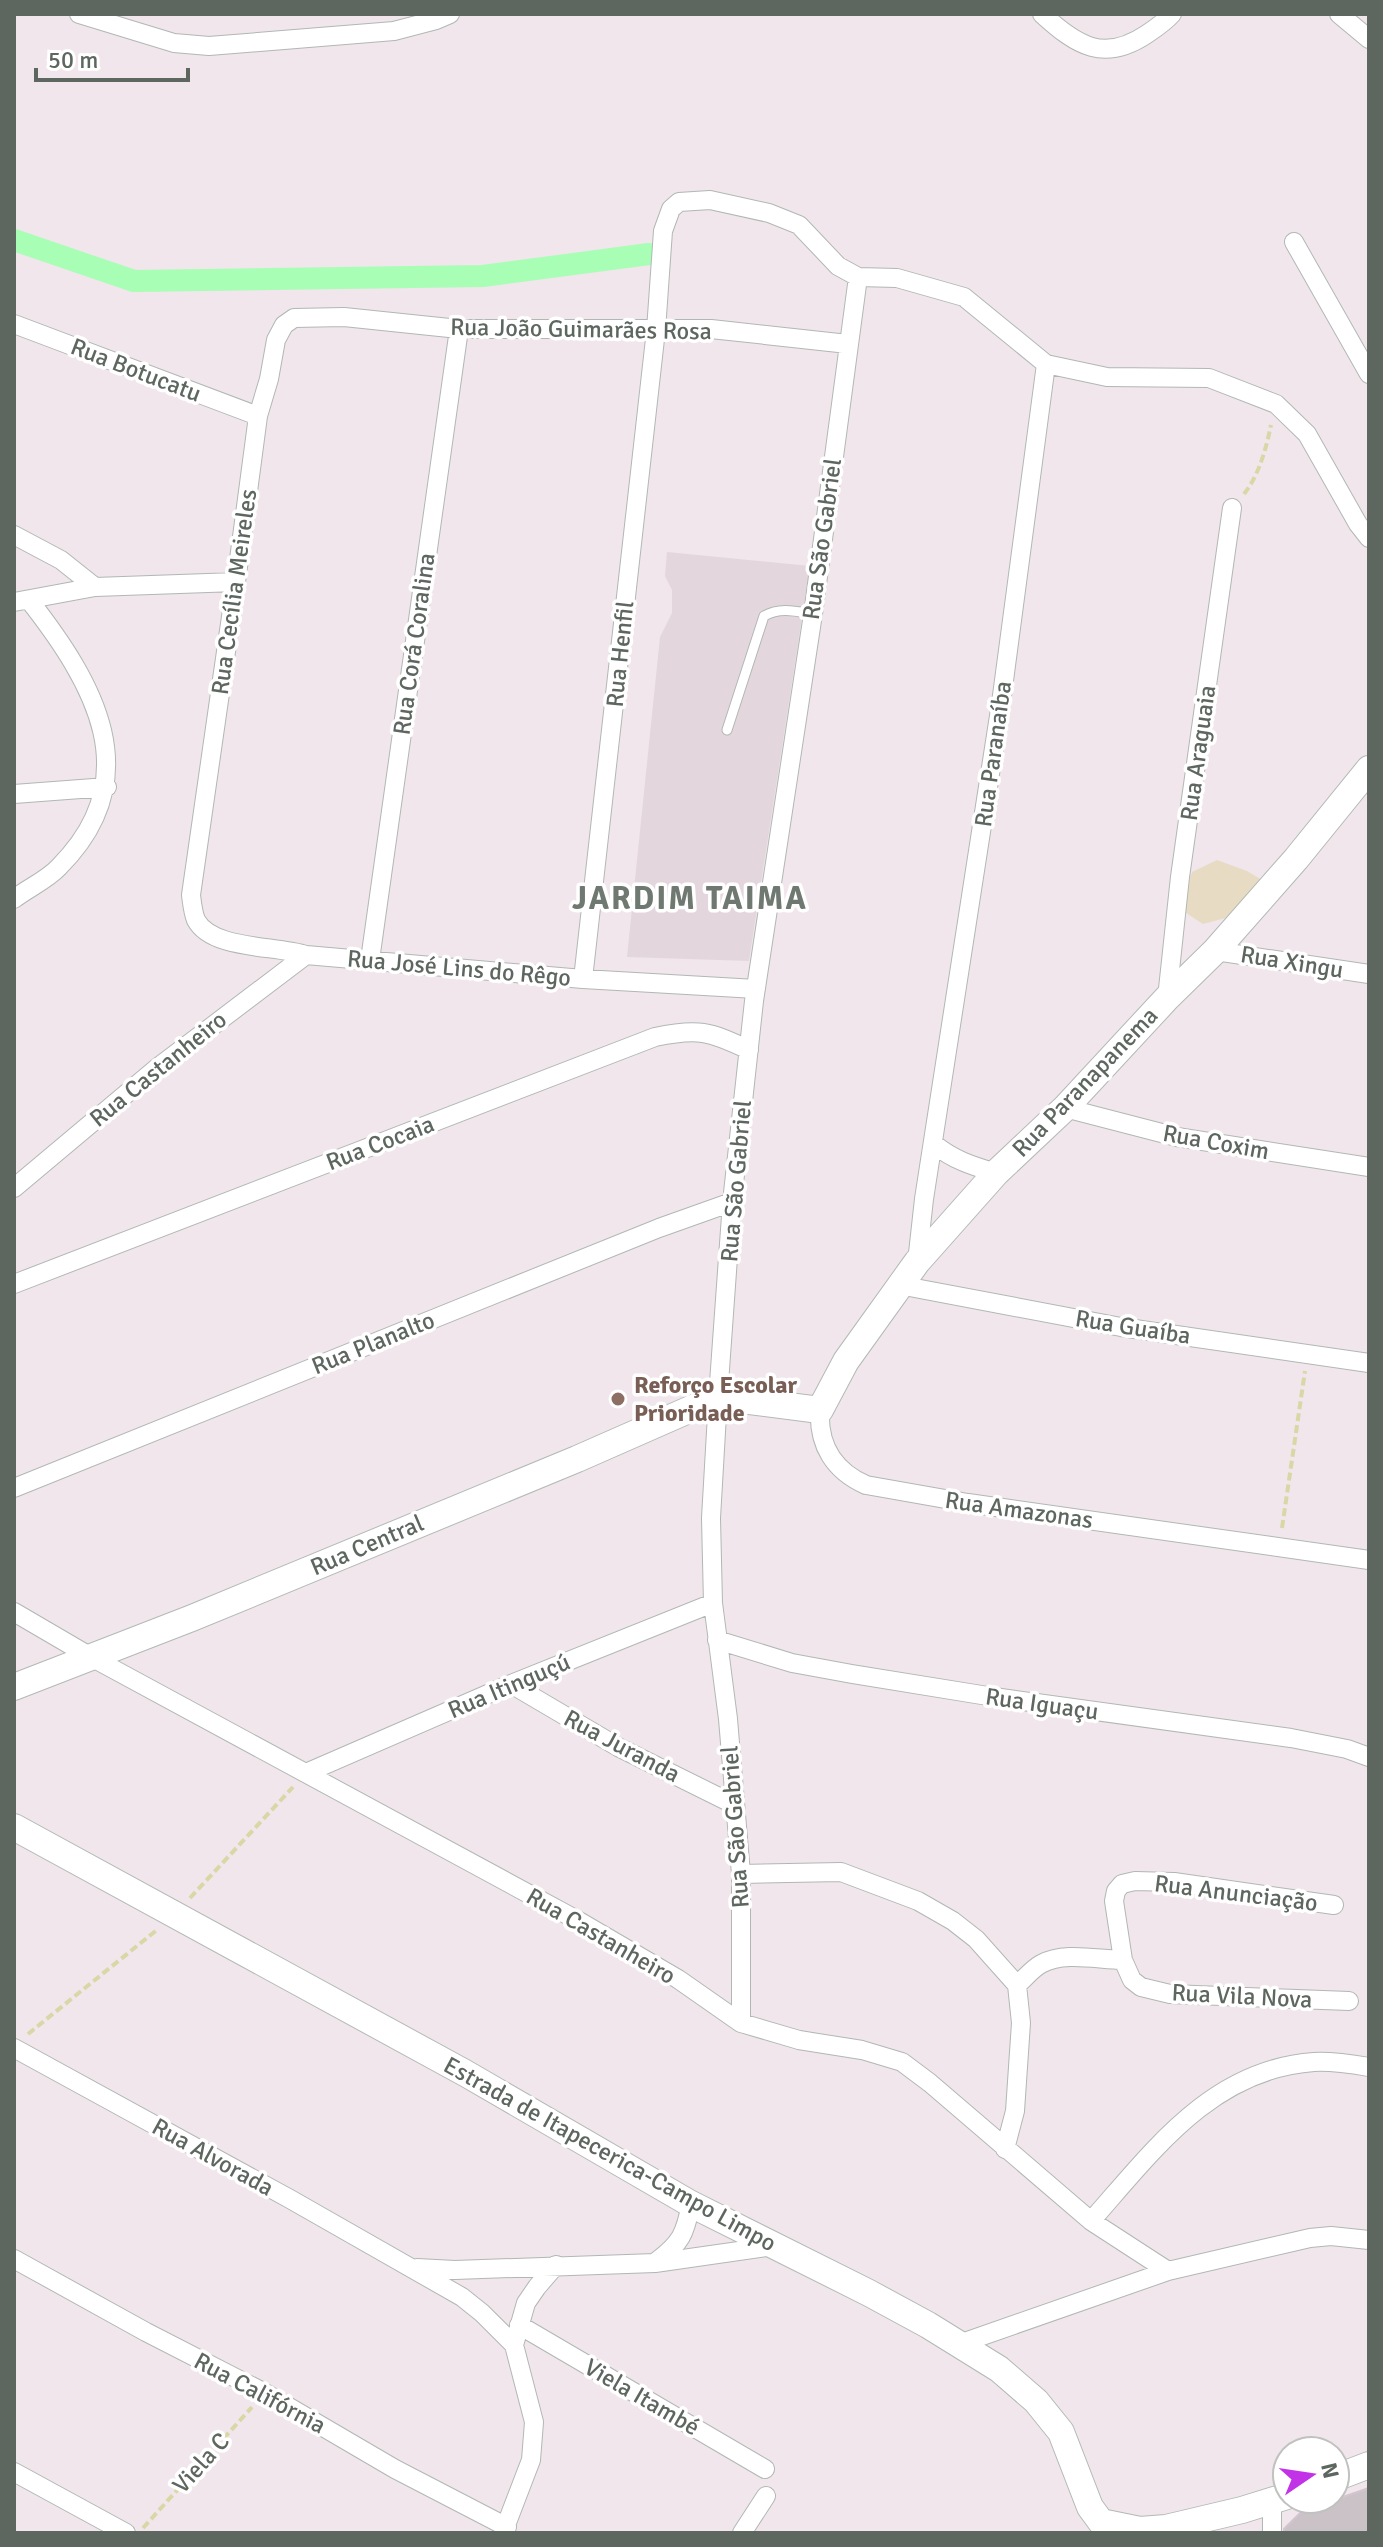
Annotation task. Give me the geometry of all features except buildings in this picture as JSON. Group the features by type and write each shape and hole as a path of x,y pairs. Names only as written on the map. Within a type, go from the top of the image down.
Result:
{"street":[{"path":"79,14 174,43 209,46 394,31 450,14"},
{"path":"1042,14 1058,28 1095,49 1113,50 1134,42 1172,14"},
{"path":"1339,14 1369,39"},
{"name":"Rua Henfil","path":"583,979 656,330 663,231 671,209 679,202 710,200 769,213 799,225 838,266 858,277"},
{"path":"1294,242 1369,374"},
{"path":"858,277 897,278 964,297 1046,364 1107,377 1209,378 1276,404 1307,434 1369,538"},
{"name":"Rua São Gabriel","path":"741,2023 741,1874 728,1719 713,1603 711,1518 718,1397 732,1202 756,989 813,614 858,277"},
{"name":"Rua João Guimarães Rosa","path":"314,317 344,317 459,329 711,329 848,344"},
{"name":"Rua Cecília Meireles","path":"191,895 258,416 276,340 284,325 294,318 314,317"},
{"name":"Rua Botucatu","path":"14,324 258,416"},
{"name":"Rua Corá Coralina","path":"370,960 459,329"},
{"name":"Rua Paranaíba","path":"917,1262 924,1199 1001,703 1046,364"},
{"name":"Rua Araguaia","path":"1167,998 1180,877 1232,508"},
{"path":"14,535 61,560 95,587"},
{"path":"21,601 95,587 236,582"},
{"path":"14,899 58,869 88,834 107,787 106,752 98,713 55,633 21,601"},
{"name":"Rua Paranapanema","path":"820,1410 846,1361 917,1262 996,1173 1065,1108 1215,951 1360,790 1369,769"},
{"path":"14,794 107,787"},
{"name":"Rua José Lins do Rêgo","path":"191,895 195,918 206,933 225,941 306,955 583,979 756,989"},
{"name":"Rua Xingu","path":"1215,951 1369,974"},
{"name":"Rua Castanheiro","path":"14,1188 157,1068 306,955"},
{"name":"Rua Cocaia","path":"14,1284 655,1037 683,1031 704,1031 749,1050"},
{"name":"Rua Coxim","path":"1065,1108 1177,1137 1369,1167"},
{"path":"934,1144 967,1165 996,1173"},
{"name":"Rua Planalto","path":"14,1488 659,1228 732,1202"},
{"name":"Rua Guaíba","path":"899,1285 1121,1327 1369,1363"},
{"path":"718,1397 820,1410"},
{"name":"Rua Central","path":"14,1687 192,1618 577,1459 718,1397"},
{"name":"Rua Amazonas","path":"820,1410 819,1427 824,1446 837,1466 852,1479 866,1485 968,1503 1369,1560"},
{"name":"Rua Itinguçú","path":"306,1773 511,1684 713,1603"},
{"name":"Rua Castanheiro","path":"14,1612 91,1657 577,1920 678,1979 741,2023 799,2040 862,2050 902,2062 1091,2221 1168,2271"},
{"name":"Rua Iguaçu","path":"717,1640 792,1663 852,1674 1010,1700 1291,1738 1347,1749 1369,1757"},
{"name":"Rua Juranda","path":"511,1684 618,1747 735,1805"},
{"name":"Estrada de Itapecerica-Campo Limpo","path":"14,1827 465,2073 691,2204 869,2293 999,2369 1036,2401 1061,2432 1100,2527"},
{"path":"741,1874 841,1872 918,1901 953,1921 976,1939 1017,1985 1021,2023 1015,2111 1005,2149"},
{"name":"Rua Anunciação","path":"1123,1960 1114,1901 1116,1891 1122,1884 1135,1881 1174,1882 1334,1905"},
{"path":"1017,1985 1040,1964 1055,1959 1123,1960"},
{"name":"Rua Vila Nova","path":"1123,1960 1132,1980 1152,1991 1349,2001"},
{"name":"Rua Alvorada","path":"14,2048 462,2297 514,2345"},
{"path":"1091,2221 1172,2131 1205,2102 1240,2081 1273,2069 1314,2062 1369,2067"},
{"path":"655,2263 677,2246 686,2229 691,2204"},
{"path":"959,2344 1168,2271 1310,2238 1331,2236 1369,2240"},
{"name":"Rua Alvorada","path":"411,2268 455,2270 655,2263 773,2246"},
{"name":"Rua Califórnia","path":"14,2259 265,2393 505,2530"},
{"path":"505,2530 531,2460 534,2422 514,2345 526,2303 556,2265"},
{"name":"Viela Itambé","path":"519,2325 765,2469"},
{"path":"14,2472 126,2533"},
{"path":"742,2533 766,2496"},
{"path":"1100,2527 1166,2528 1271,2501"}],"lane":[{"path":"727,730 764,616 786,609 813,614"}],"path":[{"path":"1232,508 1251,485 1269,438"},
{"path":"1279,1546 1307,1354"},
{"name":"Viela C","path":"138,2533 265,2393"}],"shaded area":[{"path":"667,552 810,566 749,961 627,957 660,637 672,613 672,590 665,576"},
{"path":"1217,860 1247,871 1267,883 1233,916 1203,924 1180,909 1192,872"}],"waterway":[{"path":"14,240 134,281 483,276 649,254"}],"place":[{"name":"Reforço Escolar Prioridade","path":"618,1399"}],"district":[{"name":"JARDIM TAIMA","path":"690,898"}]}
